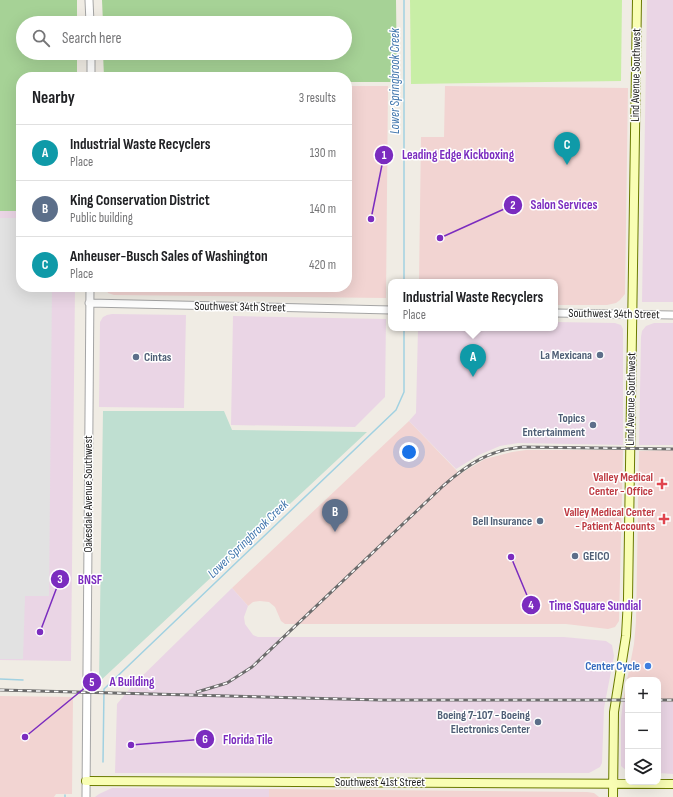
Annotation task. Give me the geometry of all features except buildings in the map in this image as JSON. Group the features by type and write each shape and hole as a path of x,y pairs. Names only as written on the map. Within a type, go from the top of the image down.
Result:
{"main road":[{"name":"Lind Avenue Southwest","path":"613,797 615,706 626,636 628,599 637,0"},
{"name":"Southwest 41st Street","path":"86,781 673,784"}],"street":[{"path":"89,0 90,16"},
{"path":"91,60 91,72"},
{"name":"Oakesdale Avenue Southwest","path":"86,797 90,292"},
{"name":"Southwest 34th Street","path":"89,304 388,310"},
{"name":"Southwest 34th Street","path":"558,313 673,315"}],"shaded area":[{"path":"647,0 673,0 673,302 642,302"},
{"path":"352,86 388,86 386,298 114,295 108,293 352,292"},
{"path":"445,86 628,88 625,294 620,300 616,303 607,305 558,305 558,279 419,279 421,137 444,137"},
{"path":"0,211 16,211 16,292 75,292 71,661 0,660"},
{"path":"0,218 16,218 16,292 52,292 49,596 25,596 23,659 0,659"},
{"path":"112,314 186,315 184,408 99,407 100,322 103,317"},
{"path":"233,316 386,319 385,397 355,427 231,425"},
{"path":"558,322 615,323 621,325 623,329 623,445 518,443 500,446 479,455 456,469 409,421 416,413 418,331 558,331"},
{"path":"654,323 673,323 673,445 639,445 641,337 642,331 646,326"},
{"path":"409,421 460,474 485,459 512,452 526,450 623,450 619,621 615,627 608,629 566,624 285,624 281,621 275,607 269,602 253,602 248,606 232,588"},
{"path":"673,450 673,702 661,701 661,677 628,677 634,644 636,622 639,451"},
{"path":"232,588 248,606 244,617 245,624 253,635 258,637 564,637 606,641 612,645 614,656 604,708 602,763 600,767 589,773 115,773 117,704 132,686"},
{"path":"625,691 625,701 623,701"},
{"path":"0,696 73,697 72,794 56,794 54,797 0,797"},
{"path":"623,701 625,701 625,769 621,766 621,719"},
{"path":"661,701 673,702 673,774 661,773"},
{"path":"112,788 269,789 269,797 95,797"},
{"path":"269,789 587,792 594,793 599,797 269,797"}],"green space":[{"path":"0,0 77,0 77,16 16,16 16,60 77,60 77,72 16,72 16,211 0,211"},
{"path":"102,0 396,0 397,82 352,82 352,72 104,72 103,60 352,60 352,16 103,16"},
{"path":"410,0 622,0 621,81 411,84"},
{"path":"103,411 224,411 232,430 367,432 99,682"}],"waterway":[{"name":"Lower Springbrook Creek","path":"404,0 404,279"},
{"name":"Lower Springbrook Creek","path":"103,762 104,689 396,410 404,392 404,331"},
{"path":"0,679 23,680"}],"railway":[{"path":"197,692 227,683 252,667 443,486 461,471 480,459 500,451 523,447 673,449"},
{"path":"0,690 381,700 625,700"},
{"path":"661,700 673,700"}],"place":[{"name":"Anheuser-Busch Sales of Washington","path":"567,165"},
{"name":"Leading Edge Kickboxing","path":"371,219"},
{"name":"Salon Services","path":"440,238"},
{"name":"La Mexicana","path":"600,355"},
{"name":"Cintas","path":"136,357"},
{"name":"Industrial Waste Recyclers","path":"473,377"},
{"name":"Topics Entertainment","path":"593,425"},
{"name":"Valley Medical Center - Office","path":"662,484"},
{"name":"Valley Medical Center - Patient Accounts","path":"664,519"},
{"name":"Bell Insurance","path":"540,521"},
{"name":"King Conservation District","path":"335,532"},
{"name":"GEICO","path":"575,556"},
{"name":"Time Square Sundial","path":"511,557"},
{"name":"BNSF","path":"40,632"},
{"name":"Center Cycle","path":"648,666"},
{"name":"Boeing 7-107 - Boeing Electronics Center","path":"538,722"},
{"name":"A Building","path":"25,737"},
{"name":"Florida Tile","path":"131,745"}]}
